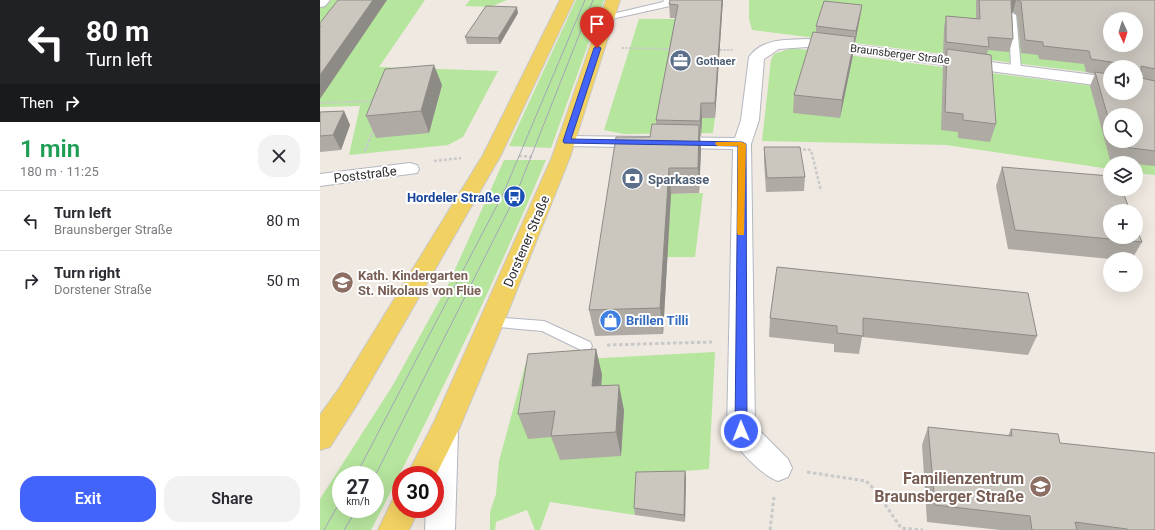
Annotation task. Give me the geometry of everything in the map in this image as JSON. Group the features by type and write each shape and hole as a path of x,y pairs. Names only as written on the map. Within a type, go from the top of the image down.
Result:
{"main road":[{"path":"320,438 349,395 492,155 567,0"},
{"name":"Dorstener Straße","path":"426,466 444,429 492,322 564,149 610,9"},
{"path":"393,530 399,518"}],"street":[{"path":"320,4 323,0"},
{"name":"Braunsberger Straße","path":"778,468 741,431 740,342 742,144 750,120 757,57 775,45 807,43 1103,81"},
{"path":"564,149 742,144"},
{"name":"Poststraße","path":"320,180 410,169"},
{"path":"440,530 444,429"}],"lane":[{"path":"610,9 667,4 668,0"},
{"path":"1012,15 1016,69"},
{"path":"492,322 544,326 584,346"}],"path":[{"path":"597,48 673,49"},
{"path":"320,103 377,101"},
{"path":"356,176 376,124"},
{"path":"410,169 431,162 564,149"},
{"path":"796,149 811,150 821,192"},
{"path":"584,346 740,342"},
{"path":"770,530 778,468 866,481 876,491 901,528 923,530"}],"green space":[{"path":"320,0 425,0 379,67 498,71 463,137 448,145 349,155 360,106 320,107"},
{"path":"470,0 507,0 490,7 465,6"},
{"path":"576,0 604,0 551,148 509,146"},
{"path":"749,0 1155,0 1143,42 1143,12 1103,12 1103,52 1140,52 1138,60 1103,60 1103,74 752,30 749,19"},
{"path":"639,19 678,19 661,118 715,118 713,133 624,134 604,130"},
{"path":"792,48 1103,87 1103,100 1141,100 1155,120 1155,175 1143,174 1143,156 1103,156 1103,168 946,145 762,141 771,60 774,54"},
{"path":"504,160 546,160 462,347 417,439 403,466 392,466 392,488 384,504 384,466 341,466 393,385 449,283"},
{"path":"703,193 695,257 667,257 671,194"},
{"path":"715,352 709,469 686,471 686,477 637,479 635,515 550,502 540,530 535,530 527,510 496,522 495,530 490,530 490,512 496,494 499,461 526,362"},
{"path":"332,480 332,518 377,518 371,530 320,530 320,499"}],"building":[{"path":"338,0 373,0 320,75 320,23"},
{"path":"670,0 722,0 715,103 701,103 700,121 656,120 678,5 669,4"},
{"path":"979,0 1014,0 1011,1 1013,39 988,37 989,47 946,42 946,16 980,19"},
{"path":"1017,0 1155,0 1155,69 1143,66 1143,60 1103,61 1091,59 1089,51 1043,46 1043,42 1025,40 1021,2"},
{"path":"824,1 862,5 856,31 816,26"},
{"path":"486,6 517,7 498,38 465,37"},
{"path":"813,32 855,37 842,100 794,95"},
{"path":"947,49 991,55 996,124 963,120 963,114 945,112"},
{"path":"434,65 421,111 366,116 385,69"},
{"path":"1095,72 1103,73 1103,100"},
{"path":"1143,78 1155,81 1155,151 1132,148 1143,148 1143,108 1105,108 1103,100 1143,100"},
{"path":"344,111 333,135 320,136 320,112"},
{"path":"652,124 699,125 698,168 669,168 660,308 589,310 616,137 650,137"},
{"path":"764,147 800,147 805,177 767,178"},
{"path":"1002,167 1103,175 1103,196 1125,196 1127,204 1103,204 1103,238 1015,230"},
{"path":"777,267 1028,293 1037,336 863,318 863,336 837,333 837,326 770,318"},
{"path":"596,349 592,386 619,385 616,432 551,436 555,411 518,414 528,354"},
{"name":"Familienzentrum Braunsberger Straße","path":"928,427 1012,436 1011,429 1058,434 1060,443 1155,453 1155,530 1128,530 1075,522 1077,530 1032,530 1030,516 935,505"},
{"path":"685,471 684,515 634,508 636,472"}],"tram line":[{"path":"361,466 503,194 585,0"},
{"path":"380,466 515,197 593,0"},
{"path":"324,530 332,516"},
{"path":"344,530 351,518"}],"slow traffic":[{"path":"718,144 742,144 741,233"}],"place":[{"name":"Gothaer","path":"680,61"},
{"name":"Sparkasse","path":"633,179"},
{"name":"Hordeler Straße","path":"515,197"},
{"name":"Kath. Kindergarten St. Nikolaus von Flüe","path":"342,282"},
{"name":"Brillen Tilli","path":"611,320"},
{"name":"Familienzentrum Braunsberger Straße","path":"1040,487"}],"route":[{"path":"597,48 566,141 742,144 740,342 741,431"}]}
